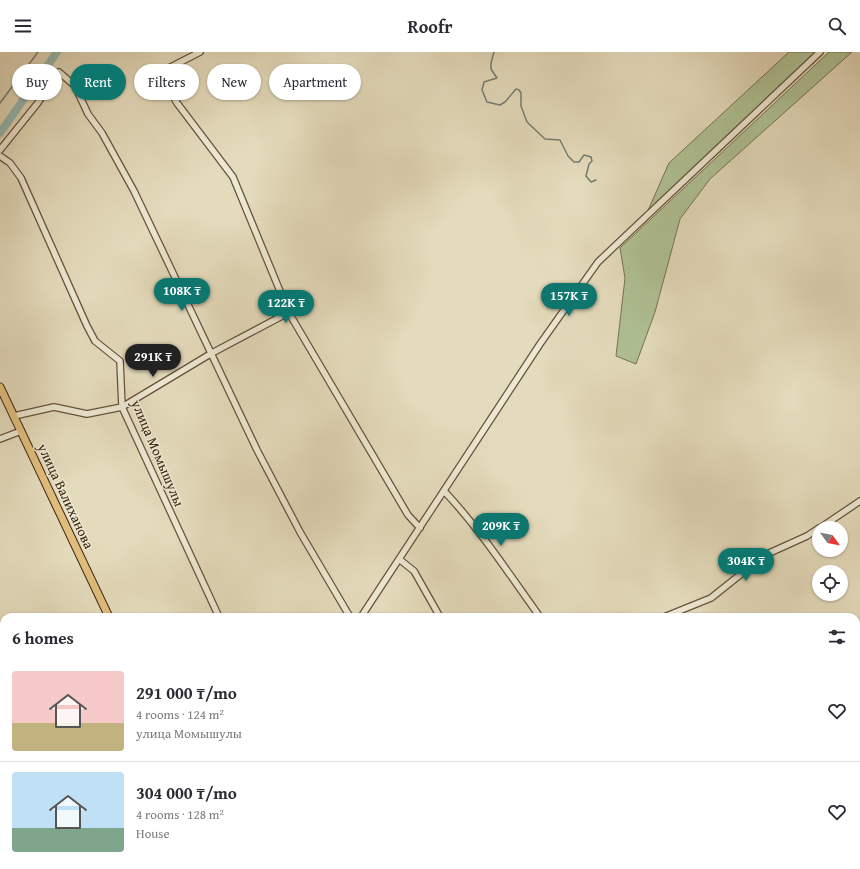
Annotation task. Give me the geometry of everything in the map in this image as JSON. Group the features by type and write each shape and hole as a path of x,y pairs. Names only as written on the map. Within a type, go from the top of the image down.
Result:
{"main road":[{"name":"улица Валиханова","path":"0,387 107,613"}],"street":[{"path":"200,52 163,71 161,76 177,103 233,178 288,310 408,515 420,528"},
{"path":"363,613 540,344 598,262 820,52"},
{"path":"0,150 37,104 59,72 74,86 88,114 102,133 134,191 257,450 300,532 348,613"},
{"name":"улица Момышулы","path":"0,156 10,163 22,178 72,295 95,341 120,361 122,407 217,613"},
{"path":"14,416 54,407 87,414 122,407 212,353 282,316 288,310"},
{"path":"0,439 21,431"},
{"path":"444,491 461,509 537,613"},
{"path":"830,521 860,501"},
{"path":"674,613 711,598 765,555 812,533"},
{"path":"399,559 414,571 438,613"}],"green space":[{"path":"789,52 819,52 646,215 669,163"},
{"path":"829,52 852,52 710,179 680,219 655,312 636,364 616,356 625,278 620,248"}],"waterway":[{"path":"0,103 38,52"},
{"path":"0,133 57,52"},
{"path":"494,52 491,69 497,78 484,82 482,90 487,102 500,105 505,102 516,89 519,90 521,93 521,106 527,122 545,139 560,140 568,156 574,162 579,162 584,155 591,157 592,161 589,164 586,176 591,182 596,180"}]}
